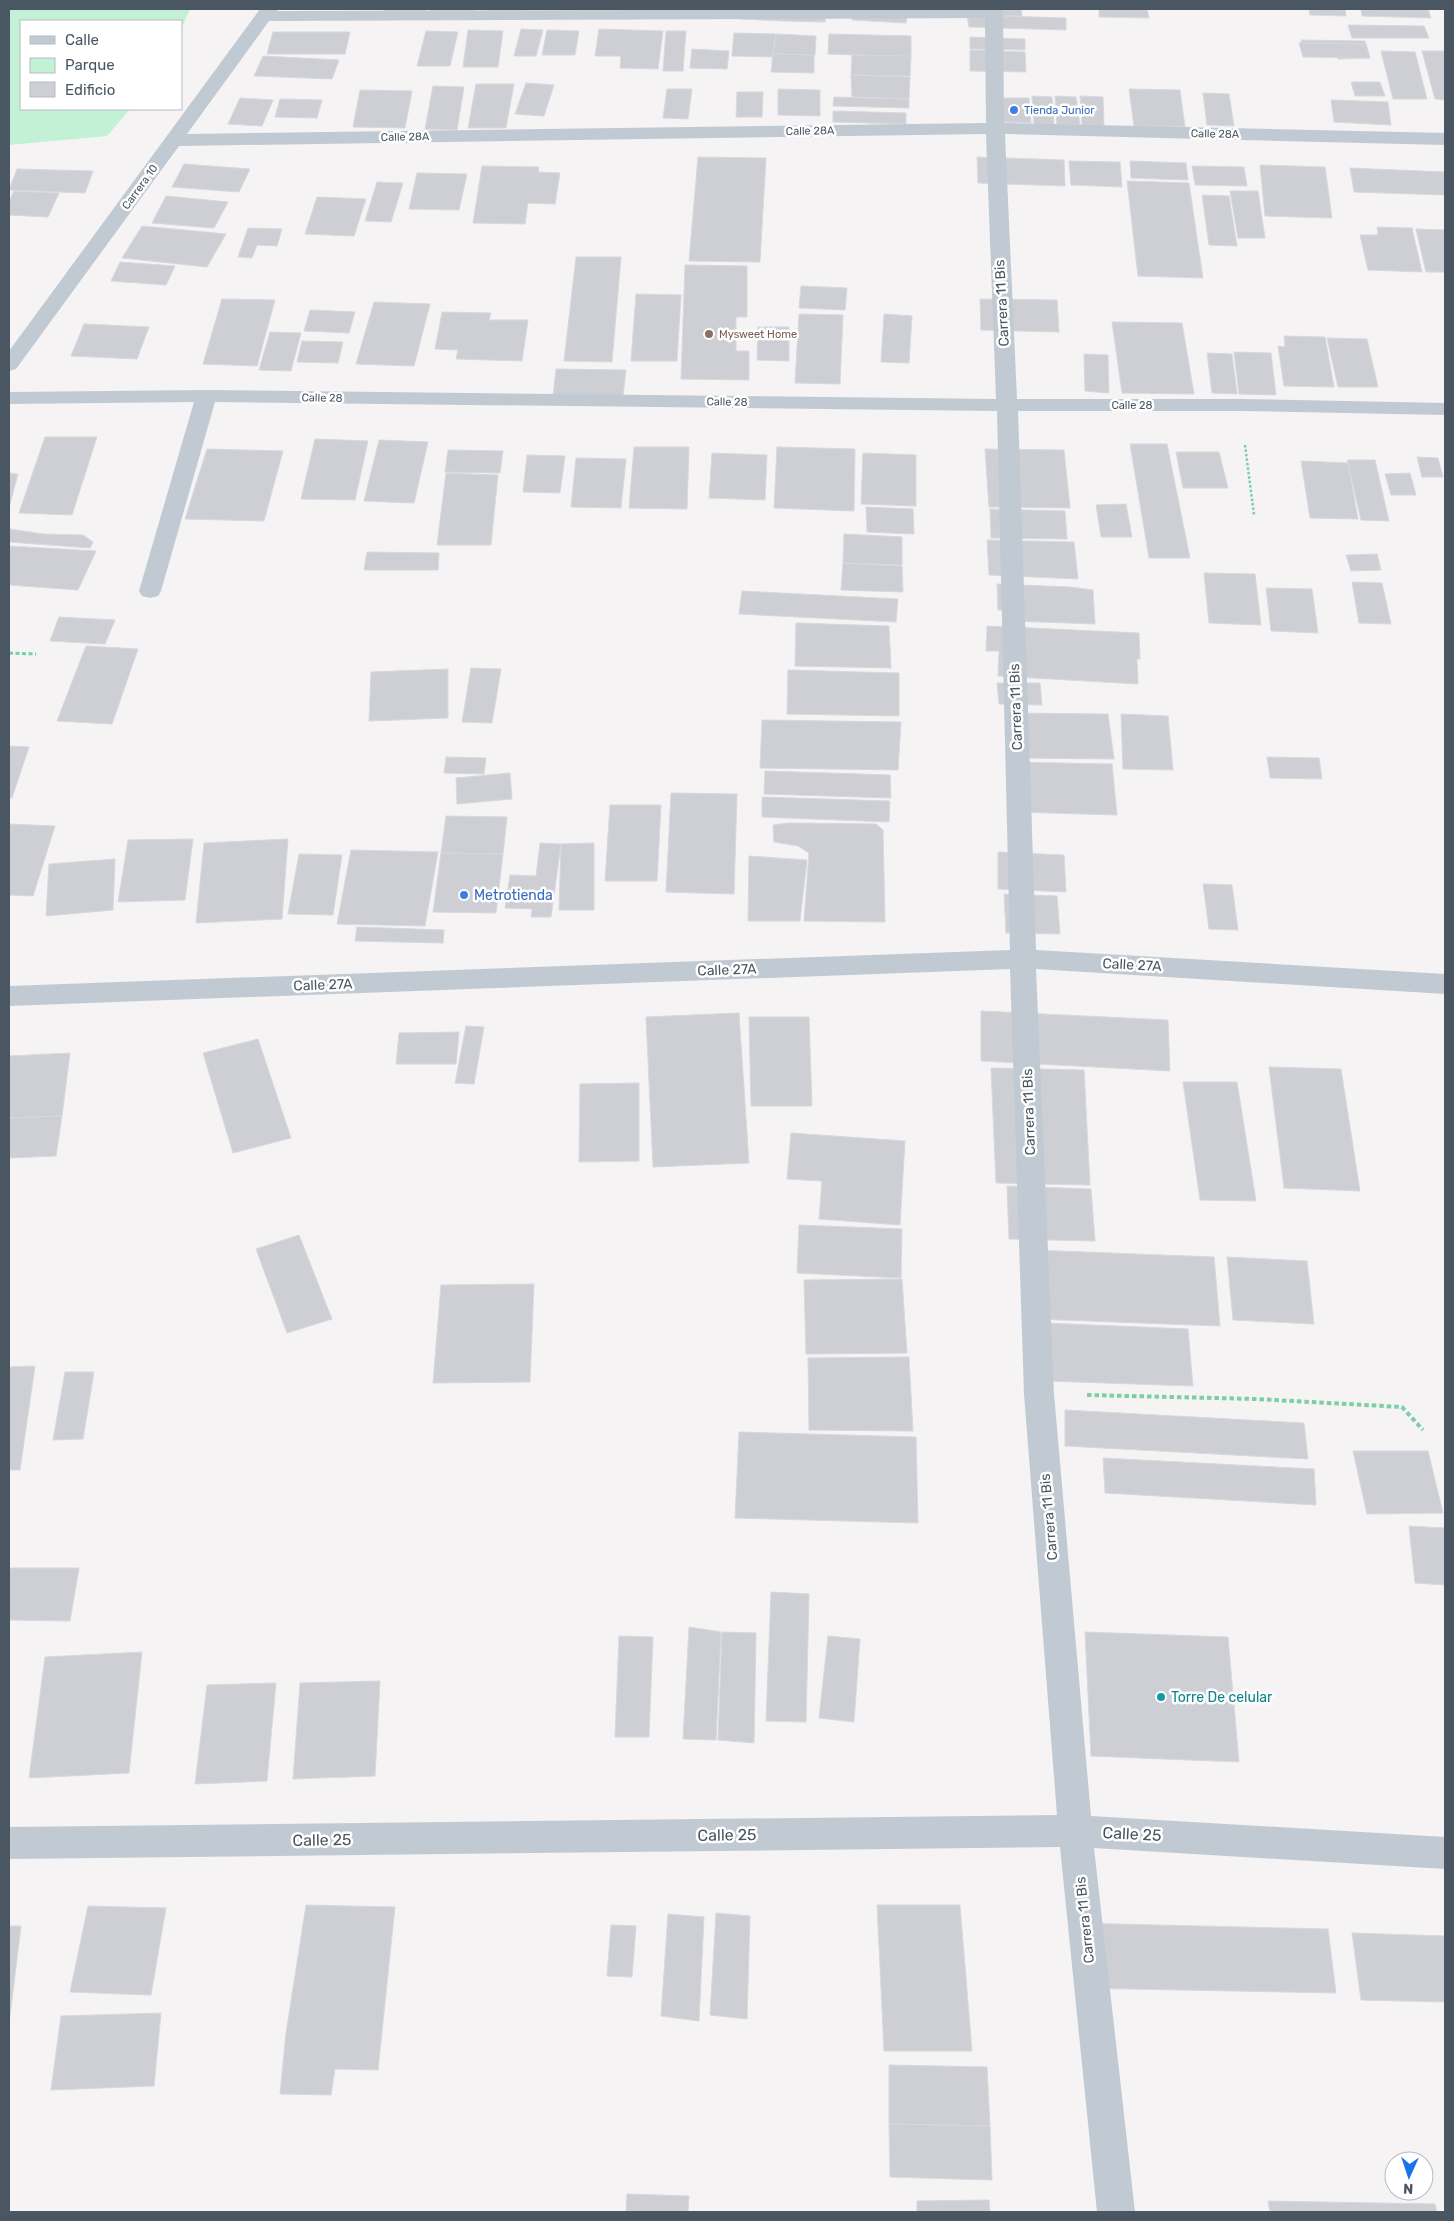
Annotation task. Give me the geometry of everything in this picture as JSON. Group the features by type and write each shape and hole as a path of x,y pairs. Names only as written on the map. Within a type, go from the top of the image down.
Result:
{"street":[{"path":"267,13 994,11"},
{"name":"Carrera 11 Bis","path":"994,11 995,128 1007,405 1023,958 1039,1394 1075,1831 1116,2212"},
{"name":"Carrera 10","path":"9,365 267,13"},
{"name":"Calle 28A","path":"175,140 995,128 1445,139"},
{"path":"150,591 206,396"},
{"name":"Calle 28","path":"9,398 206,396 1007,405 1240,405 1445,409"},
{"name":"Calle 27A","path":"9,996 1023,958 1445,984"},
{"name":"Calle 25","path":"9,1843 1075,1831 1445,1853"}],"path":[{"path":"1240,405 1254,516"},
{"path":"9,653 36,654"},
{"path":"1039,1394 1256,1399 1402,1407 1423,1430"}],"green space":[{"path":"9,9 190,9 182,27 182,20 20,20 20,110 129,110 107,136 9,145"}],"building":[{"path":"384,9 426,9 426,12 383,12"},
{"path":"430,9 475,9 474,14 429,13"},
{"path":"486,9 524,9 523,13 486,12"},
{"path":"741,9 783,9 782,21 740,19"},
{"path":"783,9 826,9 825,22 782,21"},
{"path":"853,9 908,9 906,23 852,20"},
{"path":"968,9 1021,9 1022,16 967,15"},
{"path":"1099,9 1147,9 1149,18 1099,17"},
{"path":"1309,9 1345,9 1346,16 1310,15"},
{"path":"1361,9 1428,9 1431,18 1362,16"},
{"path":"967,15 1066,18 1066,30 969,27"},
{"path":"1348,25 1424,26 1429,38 1352,38"},
{"path":"521,29 543,30 536,56 514,56"},
{"path":"599,29 663,31 658,69 620,68 621,56 595,56"},
{"path":"468,30 503,31 498,67 463,67"},
{"path":"547,30 579,31 575,55 542,55"},
{"path":"426,31 458,32 450,66 417,66"},
{"path":"666,31 686,31 683,71 663,71"},
{"path":"273,32 350,32 345,54 267,54"},
{"path":"734,33 776,34 772,57 732,56"},
{"path":"776,34 816,36 815,55 773,54"},
{"path":"829,34 911,36 911,57 828,54"},
{"path":"970,37 1025,39 1025,50 970,49"},
{"path":"1301,40 1365,41 1370,58 1338,59 1336,54 1304,54"},
{"path":"1299,43 1366,44 1370,58 1303,57"},
{"path":"692,49 729,51 727,69 690,68"},
{"path":"970,50 1025,52 1026,72 970,71"},
{"path":"1381,51 1415,52 1427,99 1393,99"},
{"path":"1422,51 1445,51 1445,100 1435,99"},
{"path":"773,54 814,55 814,73 771,72"},
{"path":"852,55 911,56 910,76 851,75"},
{"path":"263,56 339,60 332,79 254,76"},
{"path":"851,75 910,77 909,99 852,97"},
{"path":"1351,82 1380,82 1385,96 1355,96"},
{"path":"526,83 554,85 544,116 515,114"},
{"path":"476,84 514,84 506,128 468,128"},
{"path":"433,86 464,87 457,130 425,129"},
{"path":"667,89 692,89 688,119 663,118"},
{"path":"778,89 820,90 820,116 778,115"},
{"path":"1129,89 1180,90 1185,127 1134,126"},
{"path":"360,90 412,91 405,128 353,127"},
{"path":"737,92 763,92 762,117 736,117"},
{"path":"1203,93 1229,94 1234,126 1207,125"},
{"path":"1032,96 1052,97 1054,125 1034,125"},
{"path":"1055,96 1076,97 1080,125 1057,125"},
{"path":"1080,96 1103,97 1104,126 1082,125"},
{"path":"834,97 909,99 909,108 833,106"},
{"path":"240,98 273,100 262,126 228,124"},
{"name":"Tienda Junior","path":"996,98 1029,98 1031,123 998,122"},
{"path":"280,99 322,100 317,118 275,117"},
{"path":"1331,100 1388,102 1391,125 1334,122"},
{"path":"833,111 906,113 906,124 833,122"},
{"path":"698,157 766,158 760,262 689,261"},
{"path":"977,157 1064,160 1065,186 978,183"},
{"path":"1069,161 1120,162 1122,187 1071,185"},
{"path":"1130,161 1186,163 1188,180 1131,178"},
{"path":"184,164 250,169 239,192 172,187"},
{"path":"1260,165 1325,167 1332,218 1265,216"},
{"path":"482,166 539,167 538,172 560,173 555,204 528,203 525,224 473,223"},
{"path":"1192,166 1244,167 1247,186 1195,185"},
{"path":"1350,168 1445,172 1445,195 1354,192"},
{"path":"17,169 93,171 85,193 9,190"},
{"path":"417,173 467,174 459,210 409,209"},
{"path":"1127,181 1189,183 1203,278 1138,276"},
{"path":"377,182 403,183 391,222 365,221"},
{"path":"14,191 59,193 48,217 9,215 9,201"},
{"path":"1230,191 1258,191 1265,238 1238,238"},
{"path":"1202,195 1229,196 1237,246 1209,245"},
{"path":"166,196 228,202 214,228 152,223"},
{"path":"317,197 366,199 354,236 305,234"},
{"path":"142,226 226,234 207,267 122,258"},
{"path":"1377,227 1412,228 1422,272 1368,270 1360,235 1378,235"},
{"path":"248,228 282,229 277,246 257,245 252,258 238,257"},
{"path":"1416,229 1445,230 1445,272 1426,272"},
{"path":"576,257 621,257 612,362 564,361"},
{"path":"120,262 175,266 166,285 111,281"},
{"name":"Mysweet Home","path":"685,265 747,266 747,317 736,317 736,351 749,351 749,380 681,379"},
{"path":"801,286 847,288 845,310 799,308"},
{"path":"636,294 681,295 677,361 631,361"},
{"path":"222,299 275,300 257,366 203,364"},
{"path":"980,299 1057,300 1059,332 981,330"},
{"path":"374,302 430,304 414,366 356,364"},
{"path":"310,310 355,312 349,333 304,331"},
{"path":"442,312 491,313 489,320 528,320 522,361 456,359 458,350 435,349"},
{"path":"799,314 843,315 840,384 795,383"},
{"path":"884,314 912,316 909,363 881,362"},
{"path":"1112,322 1182,323 1194,394 1122,393"},
{"path":"84,324 149,327 137,359 71,356"},
{"path":"758,327 789,327 789,361 757,360"},
{"path":"270,332 301,333 291,371 259,370"},
{"path":"1284,336 1325,337 1334,387 1284,386 1278,346 1285,347"},
{"path":"1327,338 1367,339 1378,387 1338,387"},
{"path":"302,341 343,342 338,363 297,362"},
{"path":"1234,352 1271,353 1276,395 1239,394"},
{"path":"1207,353 1232,354 1237,394 1212,393"},
{"path":"1084,354 1108,355 1109,393 1085,391"},
{"path":"556,369 626,370 623,397 553,396"},
{"path":"45,437 97,437 72,515 19,513"},
{"path":"315,439 368,441 355,500 301,499"},
{"path":"379,440 428,442 414,503 364,501"},
{"path":"1130,444 1167,444 1190,558 1149,558"},
{"path":"634,447 689,447 687,509 629,508"},
{"path":"777,447 855,449 854,511 774,508"},
{"path":"207,449 283,451 264,521 185,519"},
{"path":"985,449 1064,450 1070,508 989,507"},
{"path":"448,450 503,451 500,473 445,472"},
{"path":"1176,452 1219,452 1228,488 1183,488"},
{"path":"712,453 767,455 765,500 709,498"},
{"path":"863,453 916,455 916,506 861,504"},
{"path":"527,455 565,456 560,493 523,492"},
{"path":"1417,457 1438,458 1443,477 1422,477"},
{"path":"576,458 626,459 621,508 571,507"},
{"path":"1347,460 1375,460 1389,521 1361,520"},
{"path":"1301,461 1348,463 1358,519 1310,518"},
{"path":"9,473 18,474 9,508"},
{"path":"446,473 498,475 491,545 437,545"},
{"path":"1410,473 1416,495 1391,495 1385,474"},
{"path":"1126,504 1132,537 1101,537 1096,505"},
{"path":"866,507 913,509 914,534 867,532"},
{"path":"990,509 1065,511 1067,539 991,538"},
{"path":"9,527 10,529 43,534 83,535 93,542 90,548 9,542"},
{"path":"844,534 902,537 902,565 843,563"},
{"path":"987,540 1074,542 1078,579 989,575"},
{"path":"9,546 96,551 78,590 9,585"},
{"path":"367,552 439,553 438,570 364,570"},
{"path":"1377,554 1381,570 1351,571 1346,555"},
{"path":"843,563 902,566 903,592 841,590"},
{"path":"1204,573 1255,574 1261,625 1209,623"},
{"path":"1352,582 1382,583 1391,624 1359,623"},
{"path":"997,584 1070,587 1093,590 1095,624 1011,621 1010,610 998,610"},
{"path":"1266,588 1312,589 1318,633 1271,631"},
{"path":"742,591 898,599 896,622 739,614"},
{"path":"59,617 115,620 105,644 50,641"},
{"path":"796,623 889,626 891,668 795,666"},
{"path":"987,626 1139,633 1140,659 1137,659 1138,684 998,676 999,651 986,651"},
{"path":"86,646 138,649 112,724 57,721"},
{"path":"471,668 501,669 492,723 462,722"},
{"path":"448,669 448,718 369,721 371,672"},
{"path":"788,670 899,673 899,716 787,714"},
{"path":"997,683 1040,683 1042,705 999,704"},
{"path":"1012,713 1108,714 1114,759 1016,758"},
{"path":"1121,714 1168,716 1173,770 1123,769"},
{"path":"762,720 901,722 898,770 760,768"},
{"path":"9,746 29,747 12,798 9,798"},
{"path":"446,757 486,758 484,774 444,773"},
{"path":"1267,757 1319,758 1322,779 1270,778"},
{"path":"1010,762 1112,764 1117,815 1012,812"},
{"path":"765,771 890,775 891,798 764,794"},
{"path":"510,773 512,799 457,804 456,778"},
{"path":"671,793 737,794 734,894 666,892"},
{"path":"762,797 890,801 889,822 762,817"},
{"path":"610,805 661,805 657,881 605,881"},
{"path":"446,816 507,817 503,854 441,853"},
{"path":"789,823 876,824 883,830 885,922 804,921 809,853 798,846 774,842 773,825"},
{"path":"9,824 55,826 33,896 9,895"},
{"path":"193,839 185,900 118,902 128,840"},
{"path":"288,839 282,919 196,923 204,843"},
{"path":"540,843 561,844 551,917 531,917 532,909 505,908 510,875 536,876"},
{"path":"594,843 594,910 559,910 561,844"},
{"path":"351,850 438,852 425,926 337,924"},
{"path":"998,852 1064,855 1066,892 998,889"},
{"path":"441,853 503,854 496,913 433,912"},
{"path":"299,854 342,855 333,915 288,914"},
{"path":"749,856 807,860 800,921 748,921"},
{"path":"115,859 113,910 46,916 49,864"},
{"path":"1203,884 1232,885 1238,930 1209,929"},
{"path":"1004,894 1057,896 1060,934 1006,933"},
{"path":"357,927 444,930 443,943 355,941"},
{"path":"981,1011 1168,1020 1170,1071 981,1061"},
{"path":"739,1013 749,1163 653,1167 646,1017"},
{"path":"749,1017 809,1017 812,1106 751,1106"},
{"path":"466,1026 484,1027 474,1084 455,1083"},
{"path":"459,1032 456,1064 396,1064 399,1033"},
{"path":"258,1039 291,1138 233,1153 203,1053"},
{"path":"70,1053 62,1116 9,1118 9,1056"},
{"path":"1269,1067 1341,1069 1360,1191 1284,1188"},
{"path":"991,1068 1084,1070 1090,1185 996,1183"},
{"path":"1183,1082 1237,1082 1256,1201 1200,1200"},
{"path":"639,1083 639,1161 579,1162 580,1084"},
{"path":"62,1116 56,1156 9,1158 9,1118"},
{"path":"791,1133 905,1141 900,1225 819,1219 822,1181 787,1179"},
{"path":"1007,1186 1091,1189 1095,1241 1009,1239"},
{"path":"799,1225 902,1229 901,1278 797,1273"},
{"path":"299,1235 332,1319 287,1333 256,1249"},
{"path":"1033,1250 1214,1257 1220,1326 1035,1319"},
{"path":"1227,1257 1307,1261 1314,1324 1233,1320"},
{"path":"902,1279 907,1353 806,1354 804,1280"},
{"path":"534,1284 530,1382 433,1383 441,1285"},
{"path":"1045,1323 1188,1329 1193,1386 1047,1381"},
{"path":"909,1357 913,1431 809,1430 808,1358"},
{"path":"35,1366 20,1470 9,1470 9,1367"},
{"path":"65,1372 94,1372 83,1439 53,1440"},
{"path":"1065,1410 1304,1423 1308,1459 1065,1446"},
{"path":"739,1432 916,1437 918,1523 735,1518"},
{"path":"1353,1451 1428,1451 1443,1513 1367,1514"},
{"path":"1103,1458 1314,1469 1316,1505 1105,1493"},
{"path":"1409,1526 1445,1528 1445,1585 1415,1583"},
{"path":"9,1568 79,1568 70,1621 9,1620"},
{"path":"771,1592 809,1594 806,1722 766,1721"},
{"path":"689,1627 721,1632 716,1740 683,1739"},
{"path":"722,1632 756,1633 754,1743 718,1740"},
{"name":"Torre De celular","path":"1085,1632 1228,1637 1239,1762 1091,1756"},
{"path":"619,1636 653,1637 649,1737 615,1737"},
{"path":"828,1636 860,1639 854,1722 819,1718"},
{"path":"142,1652 129,1773 29,1778 45,1657"},
{"path":"380,1681 375,1776 293,1779 300,1683"},
{"path":"276,1683 267,1781 195,1784 207,1685"},
{"path":"306,1905 395,1907 378,2070 335,2069 331,2095 280,2094 286,2033"},
{"path":"877,1905 960,1905 972,2051 884,2051"},
{"path":"88,1906 166,1908 151,1995 70,1992"},
{"path":"716,1913 750,1916 747,2019 710,2015"},
{"path":"668,1914 704,1917 699,2021 661,2016"},
{"path":"1073,1923 1328,1929 1336,1993 1078,1988"},
{"path":"611,1925 636,1926 632,1977 607,1976"},
{"path":"9,1926 21,1926 9,2024"},
{"path":"1352,1933 1445,1936 1445,2002 1361,2000"},
{"path":"161,2013 154,2086 51,2090 61,2016"},
{"path":"889,2065 987,2067 990,2126 889,2124"},
{"path":"889,2124 990,2126 992,2180 890,2177"},
{"path":"627,2194 689,2196 688,2212 626,2212"},
{"path":"989,2200 990,2212 917,2212 917,2201"},
{"path":"1268,2201 1435,2204 1437,2212 1270,2212"}],"place":[{"name":"Tienda Junior","path":"1014,110"},
{"name":"Mysweet Home","path":"709,334"},
{"name":"Metrotienda","path":"464,895"},
{"name":"Torre De celular","path":"1161,1697"}]}
